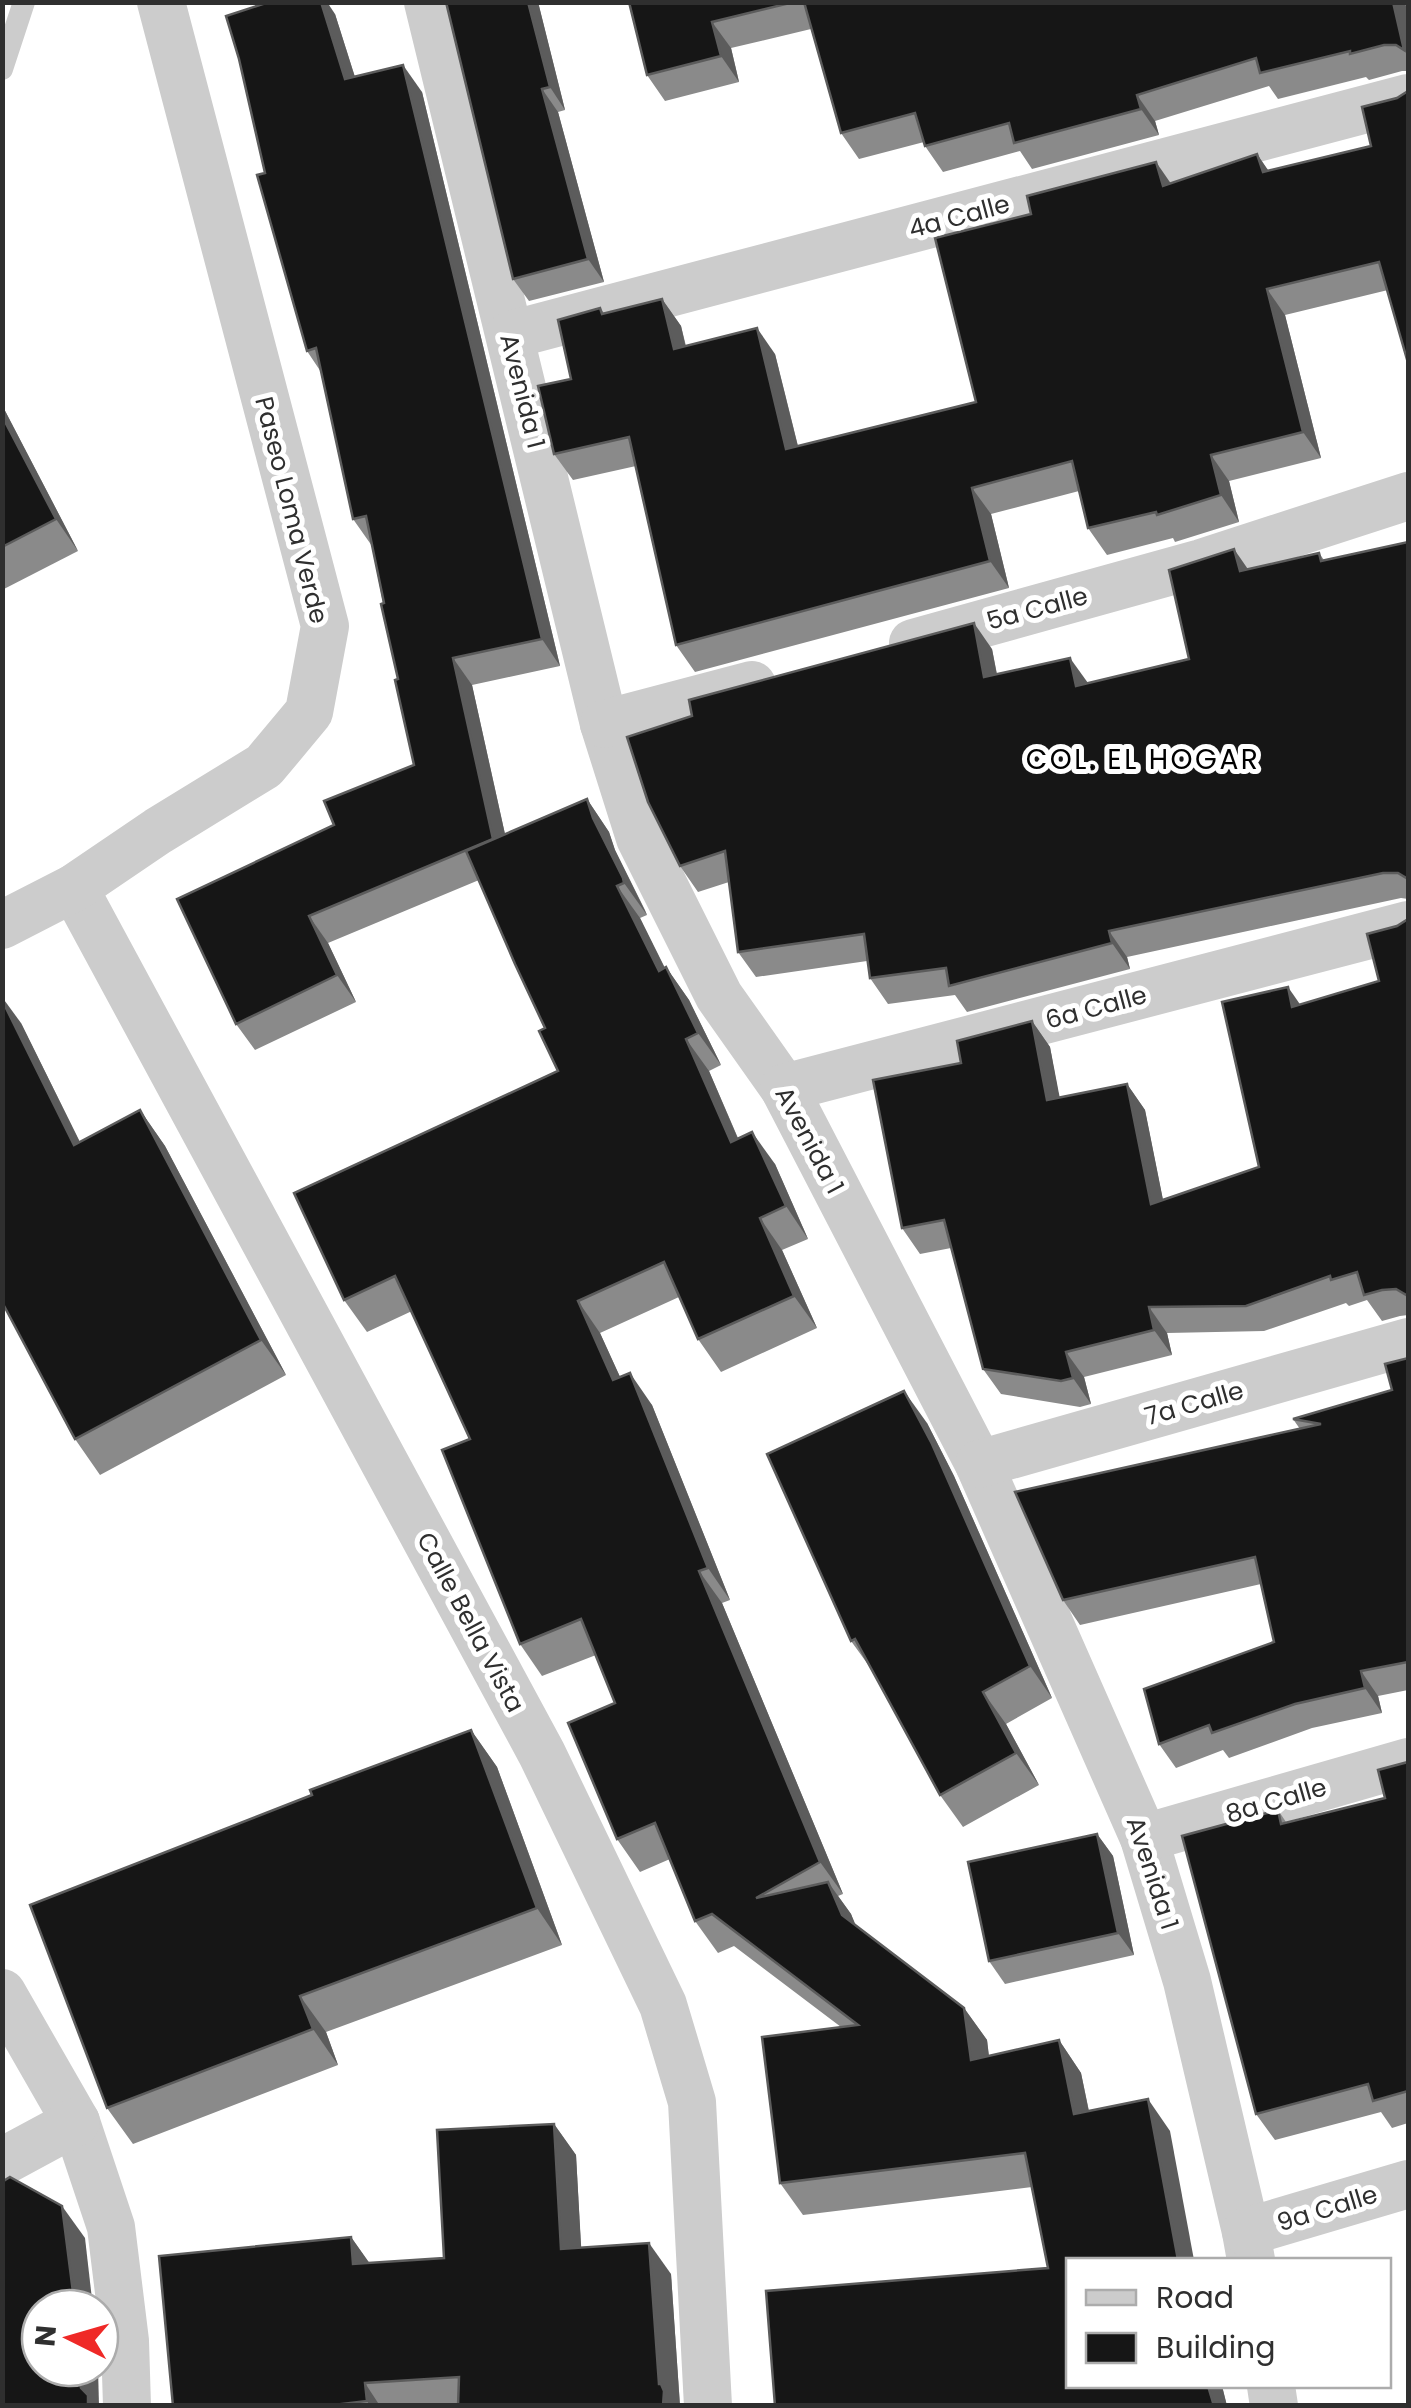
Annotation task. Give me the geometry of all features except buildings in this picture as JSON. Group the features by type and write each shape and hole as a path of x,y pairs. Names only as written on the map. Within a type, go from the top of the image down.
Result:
{"street":[{"name":"Paseo Loma Verde","path":"2,925 74,888 158,830 264,766 309,712 325,626 161,2"},
{"name":"Avenida 1","path":"428,2 604,724 640,838 719,996 784,1088 979,1464 1144,1838 1187,1981 1248,2246"},
{"name":"4a Calle","path":"510,336 1408,98"},
{"name":"5a Calle","path":"864,656 1201,563 1408,496"},
{"path":"604,724 790,676"},
{"name":"Calle Bella Vista","path":"74,888 542,1754 663,2005 692,2102 708,2406"},
{"name":"6a Calle","path":"784,1088 1408,925"},
{"name":"7a Calle","path":"979,1464 1408,1342"},
{"name":"8a Calle","path":"1144,1838 1408,1762"},
{"path":"2,1993 76,2122 111,2226 127,2406"},
{"path":"2,2162 76,2122"},
{"name":"9a Calle","path":"1248,2246 1408,2184"}],"lane":[{"path":"2,69 24,2"}],"district":[{"name":"COL. EL HOGAR","path":"1143,759"}]}
